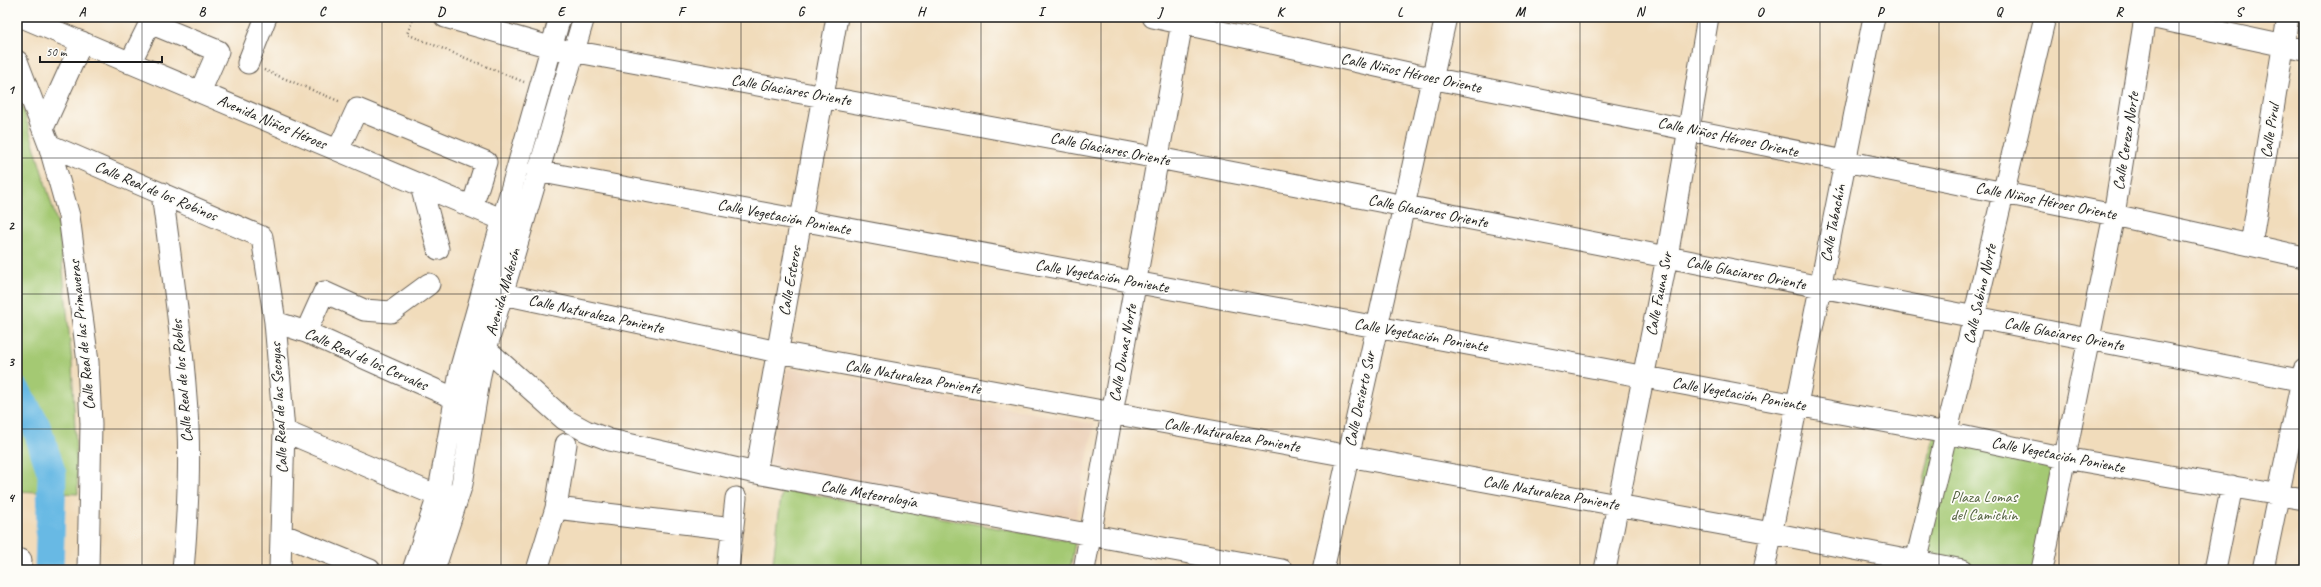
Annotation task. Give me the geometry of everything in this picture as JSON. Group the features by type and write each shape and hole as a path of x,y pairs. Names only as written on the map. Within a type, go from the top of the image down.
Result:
{"street":[{"name":"Avenida Niños Héroes","path":"22,17 522,228"},
{"path":"248,63 266,17"},
{"name":"Calle Glaciares Oriente","path":"445,17 550,47 1158,158 2089,339 2303,377"},
{"name":"Avenida Malecón","path":"413,570 438,496 461,367 550,47 560,17"},
{"name":"Avenida Malecón","path":"434,570 462,484 480,375 486,349 573,50 584,17"},
{"name":"Calle Esteros","path":"756,473 836,17"},
{"name":"Calle Niños Héroes Oriente","path":"1153,17 1182,20 1431,78 1689,128 2114,215 2304,257"},
{"name":"Calle Desierto Sur","path":"1323,570 1431,78 1446,17"},
{"name":"Calle Fauna Sur","path":"1605,570 1666,257 1708,17"},
{"name":"Calle Tabachín","path":"1764,570 1874,17"},
{"name":"Calle Sabino Norte","path":"1916,565 2045,17"},
{"name":"Calle Cerezo Norte","path":"2042,570 2114,215 2145,17"},
{"path":"2150,17 2304,50"},
{"name":"Calle Pirul","path":"2252,245 2288,17"},
{"name":"Calle Dunas Norte","path":"1084,570 1182,20"},
{"path":"130,63 150,23 218,51 200,92"},
{"path":"46,137 82,42"},
{"name":"Calle Real de las Primaveras","path":"17,61 46,137 69,216 88,362 91,424 88,570"},
{"path":"338,150 357,109 486,162 472,207"},
{"name":"Calle Real de los Robinos","path":"46,137 264,242"},
{"name":"Calle Vegetación Poniente","path":"538,171 1947,433 2065,458 2232,486 2277,501 2304,499"},
{"path":"421,186 438,249"},
{"name":"Calle Real de los Robles","path":"162,193 181,350 188,429 188,515 183,570"},
{"name":"Calle Real de las Secoyas","path":"264,242 275,322 284,431 280,570"},
{"path":"306,332 324,292 364,310 391,312 429,284"},
{"name":"Calle Naturaleza Poniente","path":"502,294 778,352 1771,533 1916,565 1963,570"},
{"name":"Calle Real de los Cervales","path":"275,322 306,332 456,399"},
{"name":"Calle Meteorología","path":"486,349 564,419 586,431 610,440 756,473 1282,570"},
{"path":"2263,570 2303,377"},
{"path":"284,431 438,496"},
{"path":"537,570 556,508 566,444"},
{"path":"2216,570 2232,486"},
{"path":"728,570 736,498"},
{"path":"556,508 733,529"},
{"path":"282,534 370,570"}],"path":[{"path":"414,17 406,34 539,88"},
{"path":"248,63 357,109"}],"shaded area":[{"path":"787,368 1094,424 1075,522 769,466"}],"green space":[{"path":"17,100 21,102 59,229 72,363 78,494 17,491"},
{"name":"Plaza Lomas del Camichin","path":"1934,434 2058,460 2034,570 1994,570 1909,552"},
{"path":"782,489 1075,542 1070,570 772,570"}],"waterway":[{"path":"17,392 36,426 52,474 49,570"}]}
